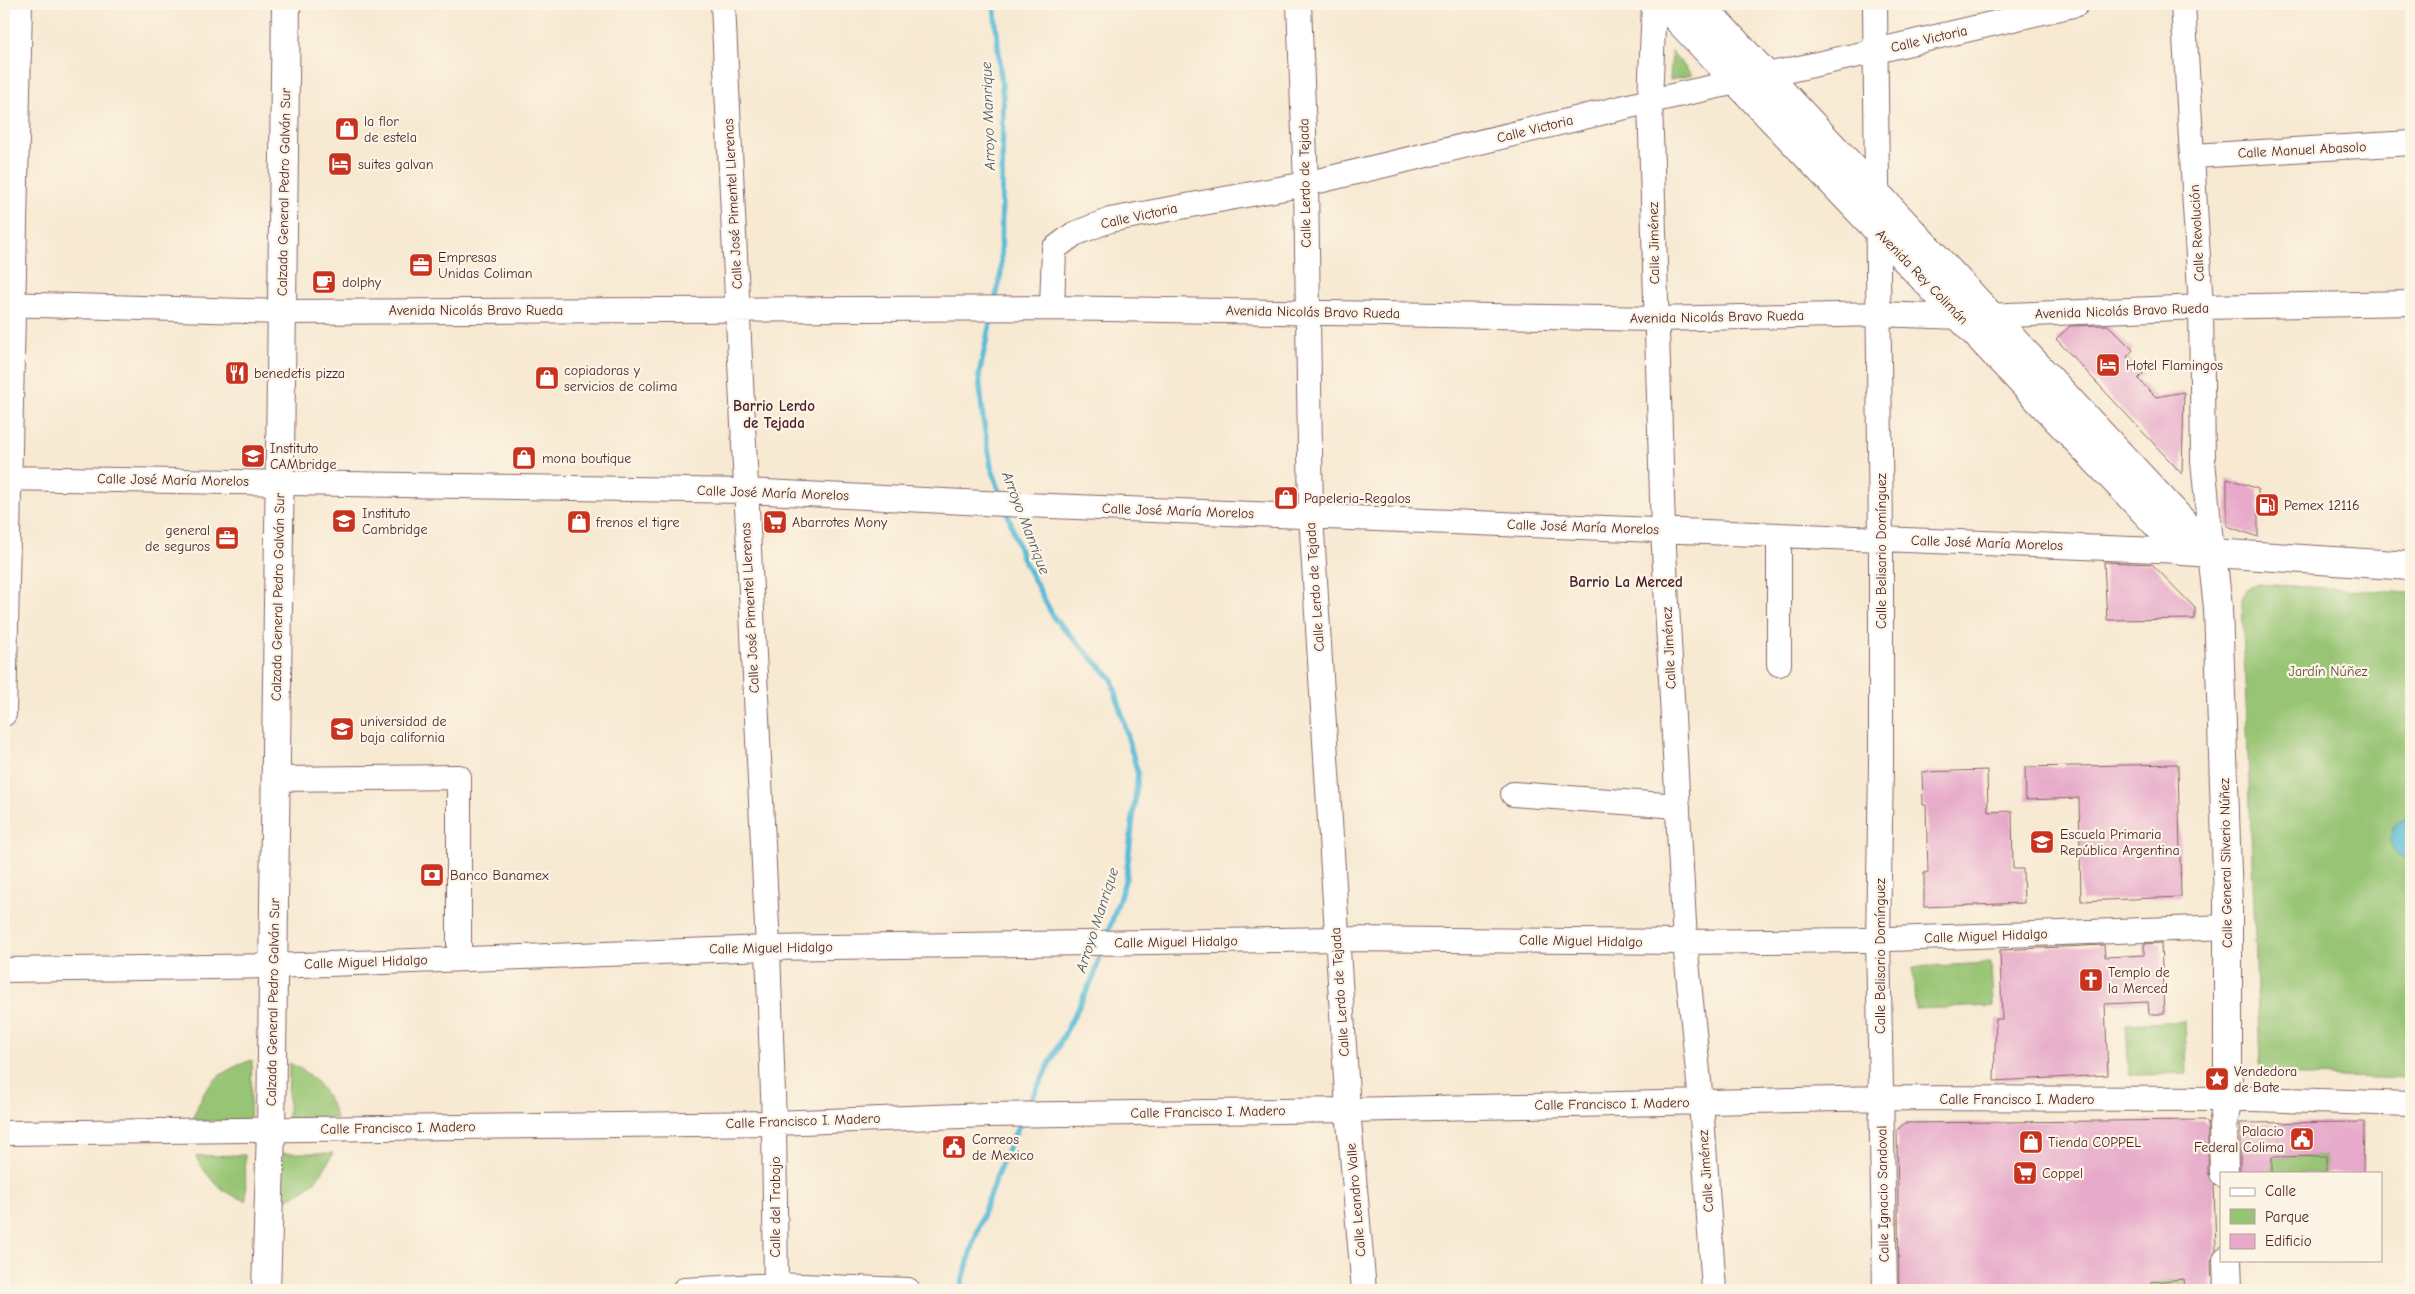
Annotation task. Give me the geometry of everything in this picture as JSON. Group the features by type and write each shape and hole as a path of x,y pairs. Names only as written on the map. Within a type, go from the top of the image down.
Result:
{"main road":[{"name":"Calzada General Pedro Galván Sur","path":"266,1290 274,966 286,4"},
{"name":"Avenida Rey Colimán","path":"1663,4 2182,551"},
{"name":"Avenida Rey Colimán","path":"1700,4 2212,553"},
{"name":"Calle José María Morelos","path":"2182,551 2411,566"},
{"name":"Calle General Silverio Núñez","path":"2212,553 2218,608 2228,926 2227,1100 2223,1126 2224,1172"},
{"path":"2227,1262 2228,1290"}],"street":[{"path":"4,714 8,304 20,4"},
{"name":"Calle José Pimentel Llerenas","path":"723,4 738,308 744,491 768,948 774,1123"},
{"name":"Calle Lerdo de Tejada","path":"1299,4 1306,184 1311,516 1348,1110"},
{"name":"Calle Jiménez","path":"1654,4 1650,101 1663,530 1685,942 1701,1102 1714,1290"},
{"name":"Calle Belisario Domínguez","path":"1875,4 1881,539 1881,766 1878,940 1881,1098"},
{"name":"Calle Victoria","path":"1052,308 1054,249 1074,234 1110,220 1306,184 1650,101 2077,4"},
{"name":"Calle Revolución","path":"2183,4 2201,307 2203,461 2212,553"},
{"name":"Calle Manuel Abasolo","path":"2193,156 2411,144"},
{"name":"Avenida Nicolás Bravo Rueda","path":"8,304 282,312 738,308 1052,308 1307,311 1656,319 1878,314 1960,317 2201,307 2411,304"},
{"name":"Calle José María Morelos","path":"7,478 744,491 974,503 2182,551"},
{"path":"1779,535 1779,664"},
{"path":"276,779 459,777 459,959"},
{"path":"1513,794 1678,806"},
{"name":"Calle Miguel Hidalgo","path":"4,970 274,966 768,948 1077,943 1337,939 1685,942 1878,940 2228,926"},
{"name":"Calle Francisco I. Madero","path":"4,1133 774,1123 988,1115 1348,1110 1881,1098 2227,1100 2411,1104"},
{"name":"Calle Ignacio Sandoval","path":"1881,1098 1884,1290"},
{"name":"Calle Leandro Valle","path":"1348,1110 1364,1290"},
{"name":"Calle del Trabajo","path":"774,1123 776,1287"},
{"path":"684,1290 776,1287 908,1290"}],"green space":[{"path":"1672,52 1692,75 1670,80"},
{"name":"Jardín Núñez","path":"2258,584 2411,593 2411,818 2392,830 2390,842 2407,860 2411,860 2411,1079 2273,1075 2264,1071 2260,1063 2242,600 2247,589"},
{"path":"1991,963 1993,1006 1915,1009 1913,967"},
{"path":"2185,1021 2187,1074 2129,1075 2126,1024"},
{"path":"252,1060 250,1120 193,1121 202,1098 213,1082 229,1070"},
{"path":"289,1063 298,1067 319,1085 329,1100 336,1118 288,1119"},
{"path":"283,1153 333,1153 323,1171 312,1184 281,1202"},
{"path":"245,1155 246,1201 230,1194 216,1184 196,1156"},
{"path":"2326,1156 2326,1172 2272,1172 2272,1157"},
{"path":"2184,1279 2185,1290 2152,1290 2152,1282"}],"water":[{"path":"2411,818 2411,860 2402,858 2396,853 2392,847 2391,839 2396,825 2402,820"}],"building":[{"path":"2108,325 2133,350 2127,357 2143,374 2138,379 2156,397 2184,392 2182,474 2056,339 2070,326"},
{"path":"2227,478 2258,489 2258,537 2227,526"},
{"path":"2104,562 2152,564 2195,608 2195,619 2107,620"},
{"path":"2178,764 2181,897 2081,901 2079,798 2026,800 2025,767"},
{"path":"1987,770 1988,812 2012,811 2013,869 2023,869 2024,903 1924,907 1924,873 1928,872 1926,805 1923,805 1922,772"},
{"path":"2161,943 2164,1014 2149,1014 2148,1002 2105,1004 2108,1075 1994,1081 1996,1019 2002,1019 2000,950 2104,945 2105,957 2144,955 2144,944"},
{"path":"2204,1120 2208,1124 2208,1173 2214,1184 2216,1250 2211,1261 2212,1290 2185,1290 2184,1279 2152,1282 2152,1290 1899,1290 1897,1130 1905,1123"},
{"name":"Palacio Federal Colima","path":"2364,1122 2363,1172 2326,1172 2326,1156 2272,1157 2272,1172 2240,1172 2240,1123"}],"waterway":[{"name":"Arroyo Manrique","path":"994,4 1003,98 1001,273 995,302"},
{"name":"Arroyo Manrique","path":"992,314 979,375 983,419 991,466 1002,498"},
{"name":"Arroyo Manrique","path":"1006,509 1022,557 1054,618 1112,679 1138,774 1126,878 1107,936"},
{"name":"Arroyo Manrique","path":"1027,1108 1094,976 1103,947"},
{"name":"Arroyo Manrique","path":"960,1290 986,1204 1002,1162 1021,1121"}],"place":[{"name":"la flor de estela","path":"347,129"},
{"name":"suites galvan","path":"340,164"},
{"name":"Empresas Unidas Coliman","path":"421,265"},
{"name":"dolphy","path":"324,282"},
{"name":"Hotel Flamingos","path":"2108,365"},
{"name":"benedetis pizza","path":"237,373"},
{"name":"copiadoras y servicios de colima","path":"547,378"},
{"name":"Instituto CAMbridge","path":"253,456"},
{"name":"mona boutique","path":"524,458"},
{"name":"Papeleria-Regalos","path":"1286,498"},
{"name":"Pemex 12116","path":"2267,505"},
{"name":"Instituto Cambridge","path":"344,521"},
{"name":"frenos el tigre","path":"579,522"},
{"name":"Abarrotes Mony","path":"775,522"},
{"name":"general de seguros","path":"227,538"},
{"name":"universidad de baja california","path":"342,729"},
{"name":"Escuela Primaria República Argentina","path":"2042,842"},
{"name":"Banco Banamex","path":"432,875"},
{"name":"Templo de la Merced","path":"2091,980"},
{"name":"Vendedora de Bate","path":"2217,1079"},
{"name":"Palacio Federal Colima","path":"2302,1139"},
{"name":"Tienda COPPEL","path":"2031,1142"},
{"name":"Correos de Mexico","path":"954,1147"},
{"name":"Coppel","path":"2025,1173"}],"district":[{"name":"Barrio Lerdo de Tejada","path":"774,414"},
{"name":"Barrio La Merced","path":"1626,582"}]}
